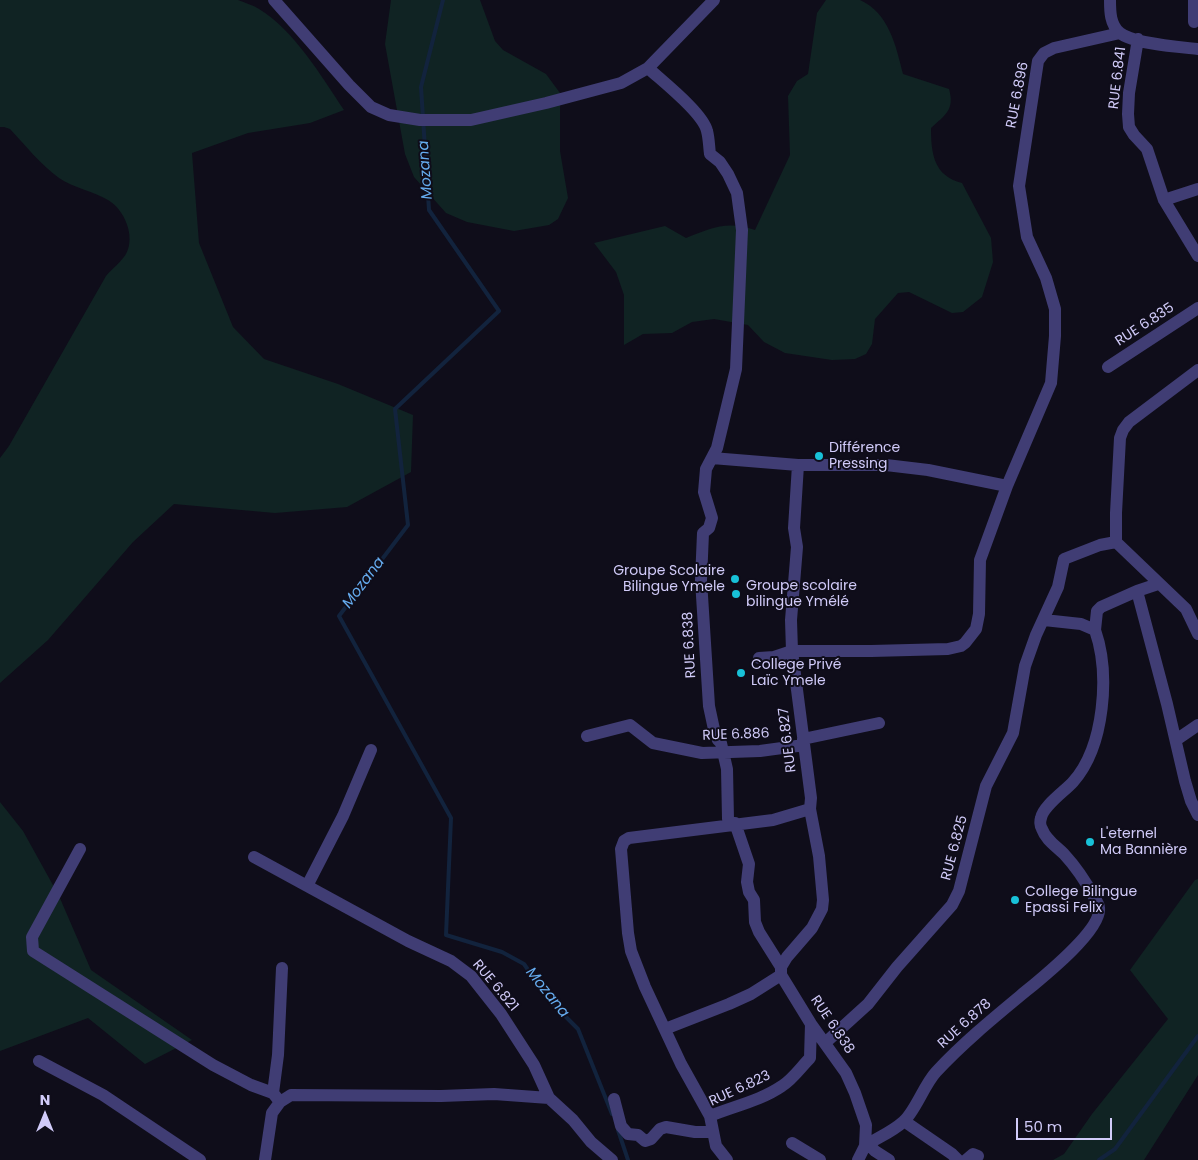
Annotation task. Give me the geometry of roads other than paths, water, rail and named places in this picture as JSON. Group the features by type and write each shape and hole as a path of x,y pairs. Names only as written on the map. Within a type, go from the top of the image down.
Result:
{"street":[{"path":"274,0 349,86 371,108 389,115 420,120 471,120 621,83 648,68 714,0"},
{"path":"1110,0 1110,15 1120,33 1158,44 1198,49"},
{"path":"1194,0 1194,22"},
{"name":"RUE 6.896","path":"759,658 774,657 792,651 871,651 948,648 961,646 974,633 978,625 980,560 1007,486 1051,383 1055,309 1046,278 1027,237 1019,186 1021,162 1038,61 1044,53 1054,48 1120,33"},
{"name":"RUE 6.841","path":"1138,39 1129,93 1129,127 1147,149 1164,200 1198,256"},
{"name":"RUE 6.838","path":"648,68 682,99 701,120 707,130 710,154 720,162 738,193 742,230 736,369 717,448 706,469 704,492 712,518 709,528 703,533 701,580 709,706 715,734 721,743 728,769 728,819 731,823 735,824 748,864 747,882 749,892 754,900 755,922 811,1024 846,1073 855,1093 866,1125 867,1145 858,1160"},
{"path":"1164,200 1198,189"},
{"name":"RUE 6.835","path":"1108,367 1198,308"},
{"path":"1196,376 1129,422 1123,430 1120,438 1116,542 1158,584 1186,608 1198,634"},
{"path":"712,458 798,465 886,465 928,470 1007,486"},
{"name":"RUE 6.827","path":"665,1029 751,994 781,971 812,928 822,909 820,856 810,809 792,651 791,620 797,547 794,528 798,465"},
{"name":"RUE 6.825","path":"825,1043 868,1004 897,967 952,905 959,891 986,786 1013,733 1025,666 1036,635 1058,587 1064,560 1100,545 1116,542"},
{"path":"1044,620 1081,624 1095,630 1097,611 1101,607 1158,584"},
{"path":"1137,591 1191,801 1198,815"},
{"name":"RUE 6.878","path":"867,1145 904,1122 931,1078 952,1054 1068,954 1098,920 1099,907 1091,890 1065,855 1049,841 1041,828 1041,816 1074,781 1086,764 1097,733 1104,681 1095,630"},
{"name":"RUE 6.886","path":"587,736 630,725 653,743 702,753 760,751 879,723"},
{"path":"1176,740 1198,725"},
{"path":"307,886 343,816 371,750"},
{"path":"710,1116 680,1064 631,951 621,849 624,841 629,838 772,820 810,809"},
{"path":"80,849 32,937 33,951 213,1065 276,1098 291,1095 441,1096 494,1094 550,1098"},
{"name":"RUE 6.821","path":"254,857 408,941 451,961 471,976 501,1014 534,1065 550,1098 573,1120 591,1142 612,1160"},
{"path":"265,1160 276,1098 282,968"},
{"name":"RUE 6.823","path":"727,1160 716,1146 710,1116 755,1100 783,1085 810,1058 811,1024"},
{"path":"39,1061 103,1095 200,1160"},
{"path":"614,1099 621,1126 628,1134 638,1135 645,1141 652,1139 660,1129 666,1127 695,1132 714,1132"},
{"path":"904,1122 958,1160"},
{"path":"792,1143 820,1160"},
{"path":"867,1145 889,1160"}],"waterway":[{"name":"Mozana","path":"443,0 421,87 429,210 499,311 395,409 408,525 339,616 451,818 446,935 502,952 524,964 548,999 578,1029 612,1114"},
{"path":"1099,1160 1115,1149 1198,1036"},
{"name":"Mozana","path":"618,1130 628,1160"}],"place":[{"name":"Différence Pressing","path":"819,456"},
{"name":"Groupe Scolaire Bilingue Ymele","path":"735,579"},
{"name":"Groupe scolaire bilingue Ymélé","path":"736,594"},
{"name":"College Privé Laïc Ymele","path":"741,673"},
{"name":"L'eternel Ma Bannière","path":"1090,842"},
{"name":"College Bilingue Epassi Felix","path":"1015,900"}]}
